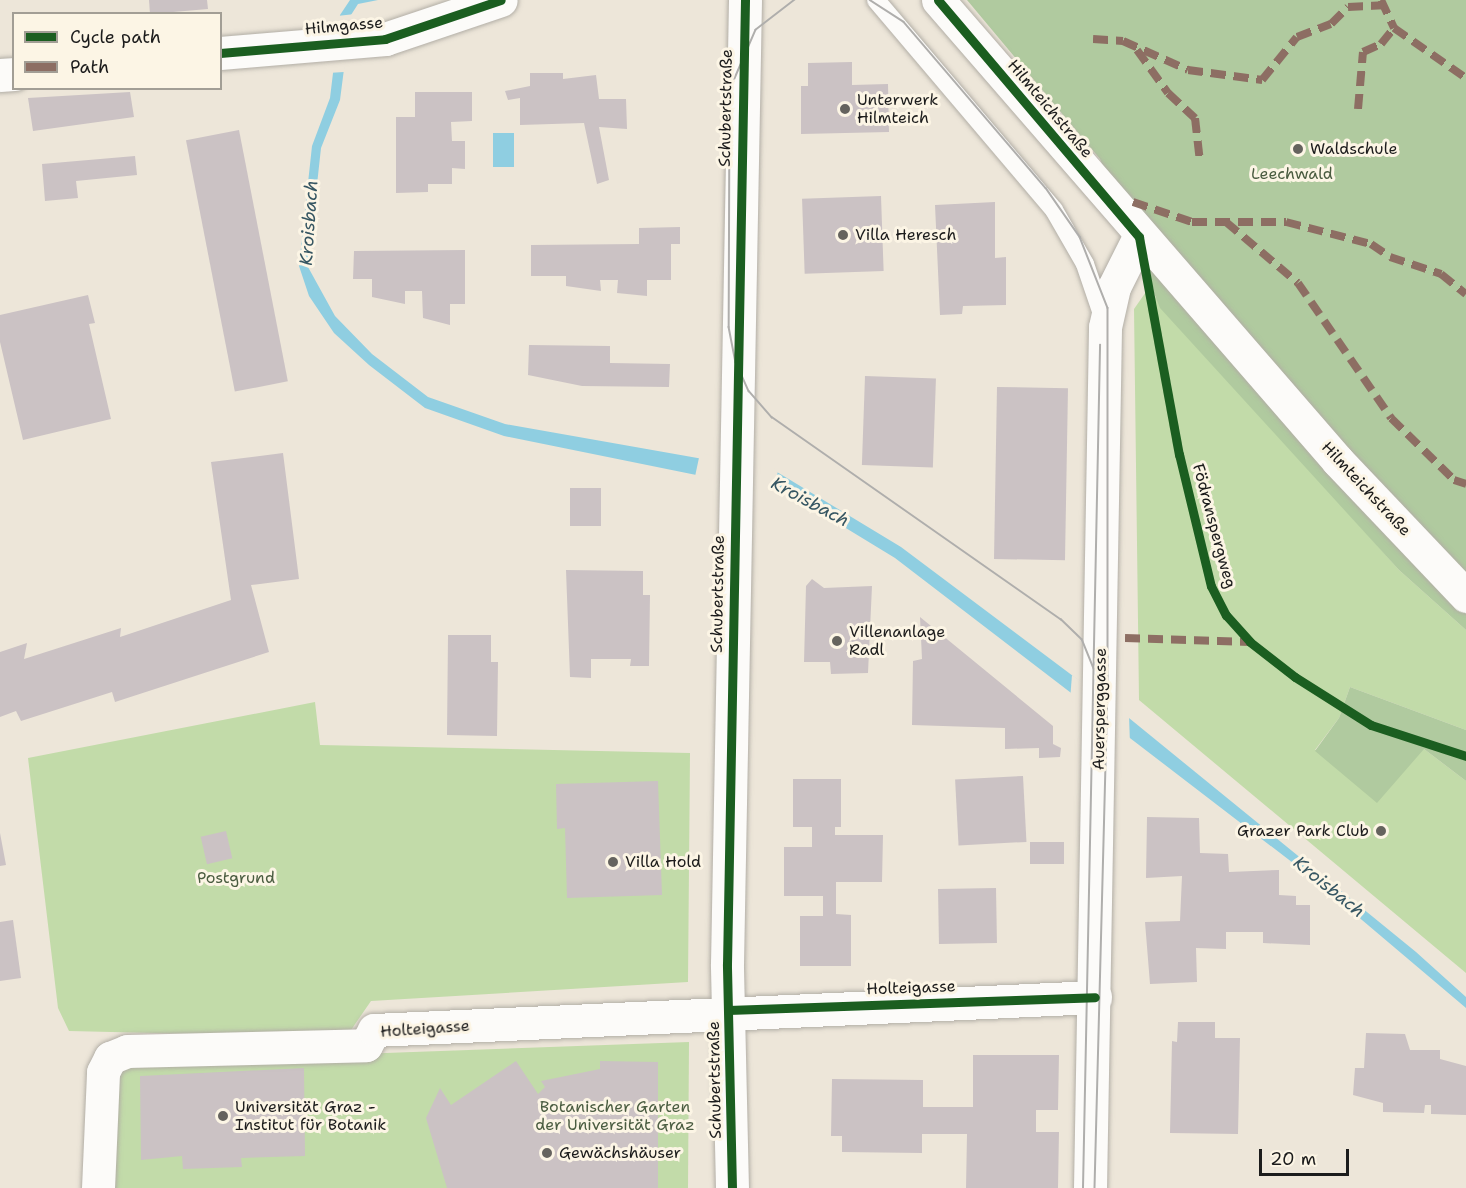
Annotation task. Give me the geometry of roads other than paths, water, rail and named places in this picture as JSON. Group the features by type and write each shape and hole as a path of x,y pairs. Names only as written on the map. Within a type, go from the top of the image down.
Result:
{"street":[{"name":"Hilmgasse","path":"222,53 311,43 385,39 501,0"},
{"name":"Schubertstraße","path":"732,1188 728,1010 741,56 745,0"},
{"name":"Hilmteichstraße","path":"938,0 1139,237 1466,596"},
{"name":"Auersperggasse","path":"1090,1188 1101,683 1105,327 1114,287 1139,237"},
{"name":"Holteigasse","path":"98,1188 103,1072 110,1058 127,1051 366,1045 374,1030 728,1010 1095,997"}],"lane":[{"path":"876,0 1054,210 1085,264 1105,327"}],"water":[{"name":"Kroisbach","path":"350,0 378,0 358,4 351,15 340,100 321,148 308,267 335,316 372,354 428,397 505,424 777,472 901,547 1129,718 1416,952 1466,997 1466,1008 1310,876 895,558 790,494 504,436 425,408 369,365 334,333 309,296 299,266 312,146 330,98 340,15"},
{"path":"493,133 514,133 514,167 493,167"}],"tram line":[{"path":"795,0 756,30 730,90 729,327 736,362 749,391 772,417 1061,619 1082,639 1094,669"},
{"path":"870,0 904,22 1046,188 1080,237 1108,308 1108,688 1095,1188"},
{"path":"1083,1188 1100,345"}],"place":[{"name":"Unterwerk Hilmteich","path":"845,109"},
{"name":"Waldschule","path":"1298,149"},
{"name":"Villa Heresch","path":"843,235"},
{"name":"Villenanlage Radl","path":"837,641"},
{"name":"Grazer Park Club","path":"1381,831"},
{"name":"Villa Hold","path":"613,862"},
{"name":"Universität Graz - Institut für Botanik","path":"223,1116"},
{"name":"Gewächshäuser","path":"547,1153"}],"park label":[{"name":"Leechwald","path":"1292,174"},
{"name":"Postgrund","path":"236,878"},
{"name":"Botanischer Garten der Universität Graz","path":"615,1116"}]}
